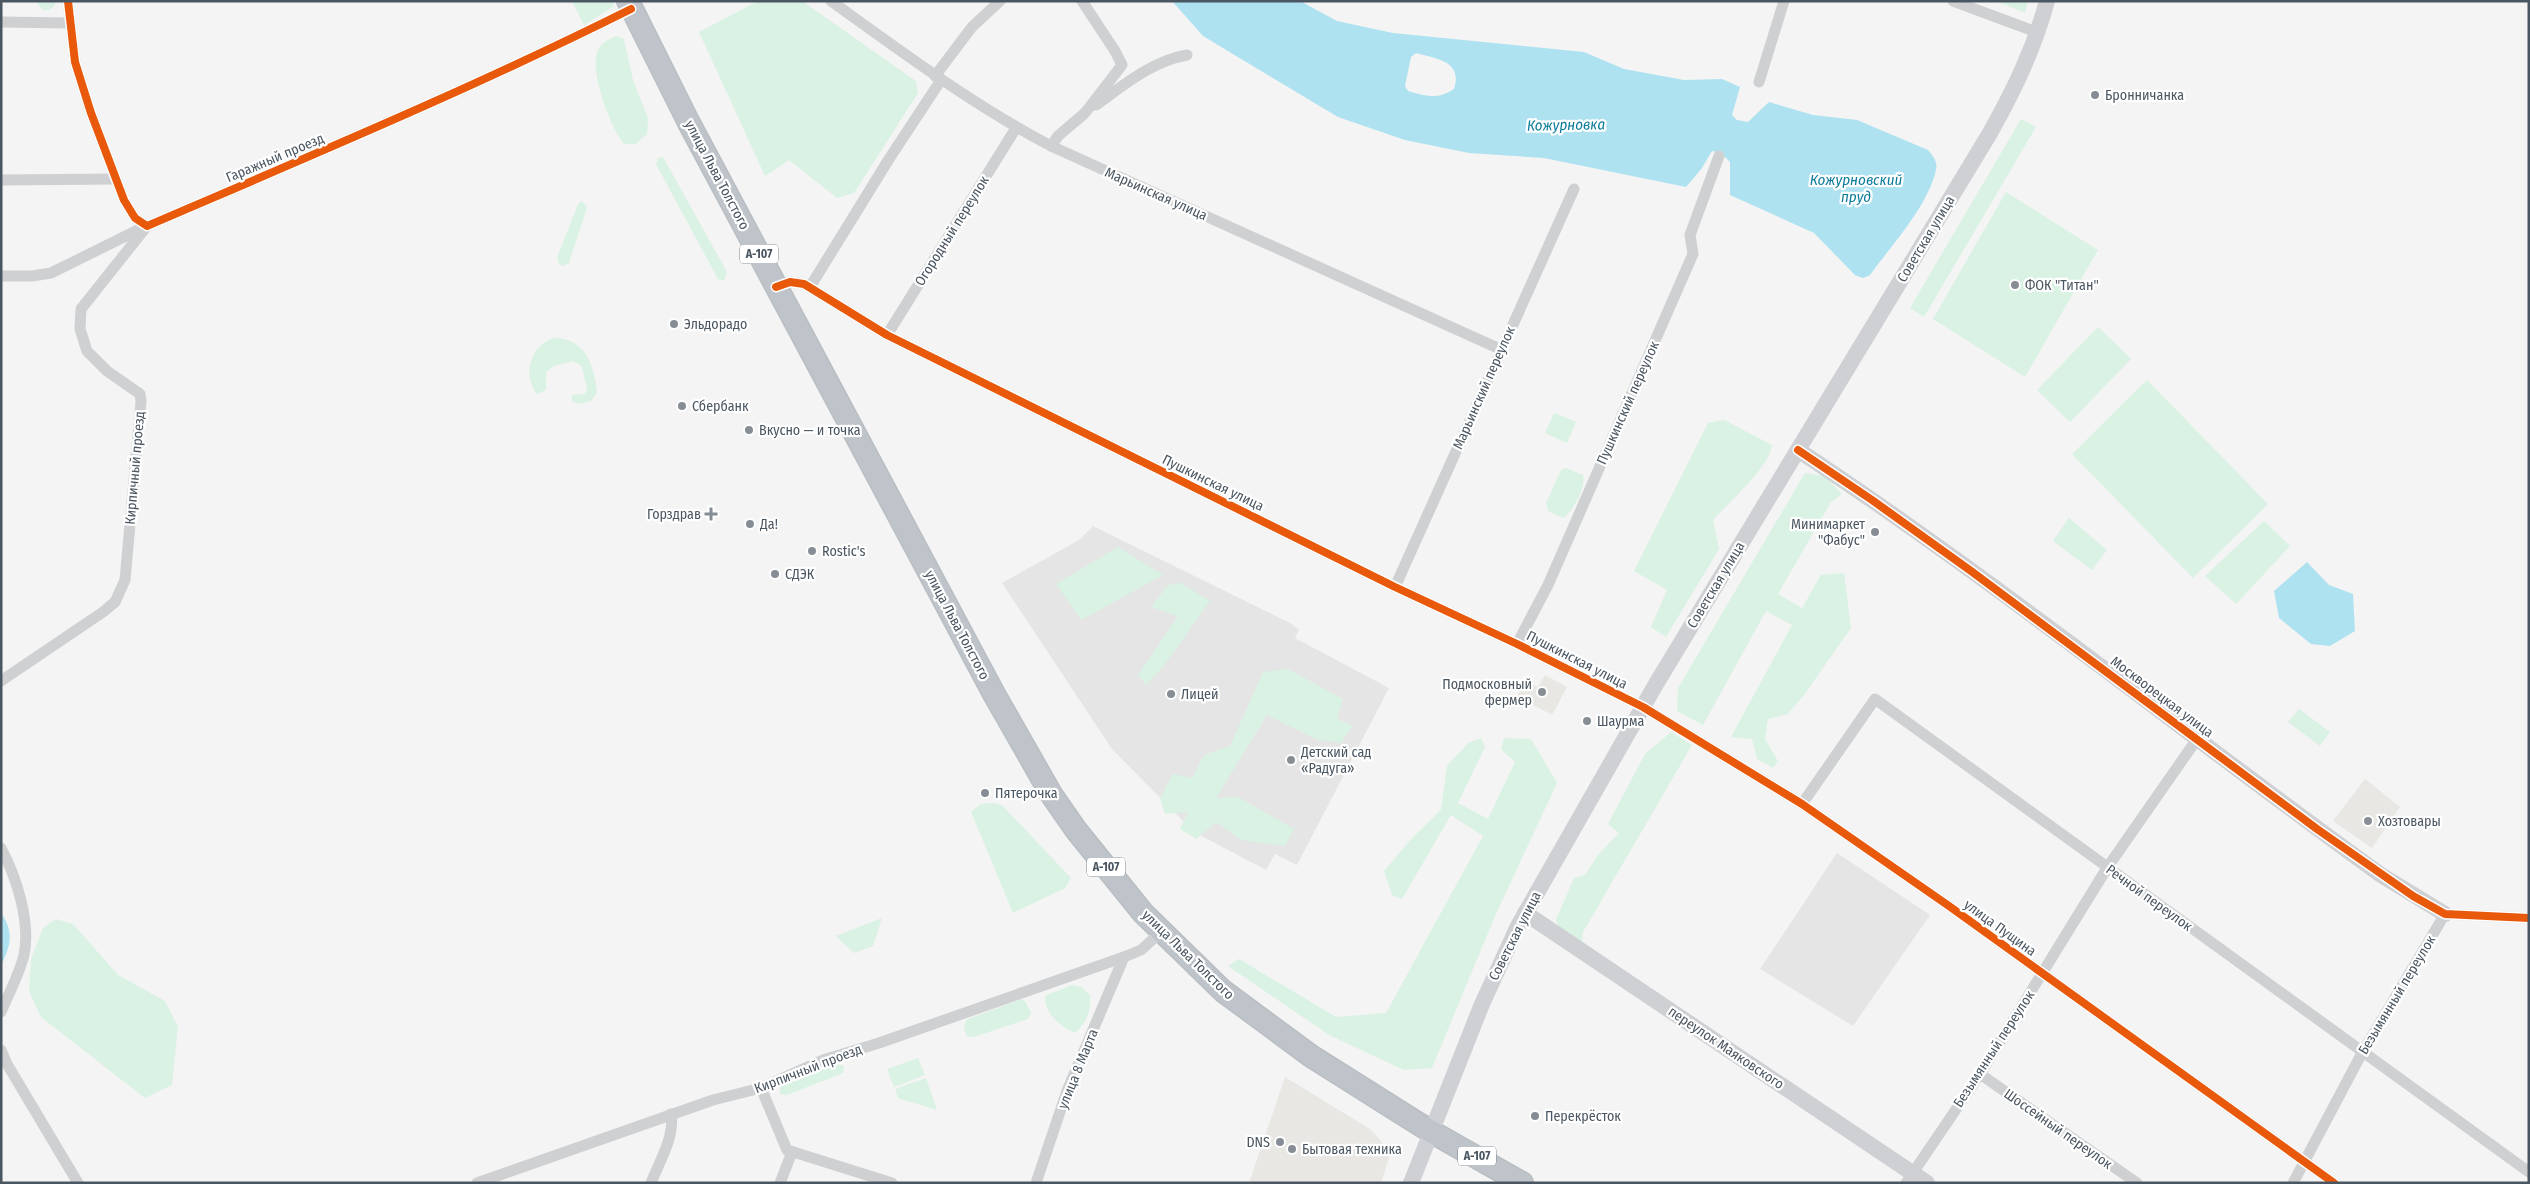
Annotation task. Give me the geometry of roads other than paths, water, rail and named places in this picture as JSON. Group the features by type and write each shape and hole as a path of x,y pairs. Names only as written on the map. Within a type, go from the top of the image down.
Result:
{"highway":[{"name":"улица Льва Толстого","path":"630,5 776,287 994,694 1051,794 1104,864 1161,932 1231,997 1311,1056 1430,1131"},
{"name":"А-107","path":"1430,1131 1522,1183"}],"main road":[{"name":"Советская улица","path":"1411,1183 1430,1131 1482,1004 1525,913 1643,707 1990,133 2018,84 2039,33 2047,1"},
{"name":"Москворецкая улица","path":"1798,450 1872,500 1963,566 2381,875 2445,914"},
{"name":"переулок Маяковского","path":"1525,913 1909,1178 1927,1183"}],"street":[{"path":"68,1 69,23 75,62 124,200 135,218 146,226"},
{"name":"Марьинская улица","path":"831,1 938,78 1016,128 1051,146 1502,350"},
{"path":"810,287 972,26 1000,1"},
{"path":"1082,1 1122,65 1085,112"},
{"path":"1759,82 1784,1"},
{"path":"1953,1 2039,33"},
{"name":"Гаражный проезд","path":"1,276 32,276 51,273 111,245 146,226 426,107 546,52 630,5"},
{"path":"1,22 69,23"},
{"path":"1051,146 1058,136 1085,112 1139,74 1169,58 1187,55"},
{"name":"Огородный переулок","path":"887,335 1016,128"},
{"name":"Пушкинский переулок","path":"1517,644 1552,576 1693,254 1690,235 1719,156"},
{"path":"1,180 116,179"},
{"name":"Марьинский переулок","path":"1394,587 1574,189"},
{"name":"Кирпичный проезд","path":"1,681 104,612 115,602 125,580 141,402 140,394 107,371 87,351 80,329 82,309 146,226"},
{"name":"Пушкинская улица","path":"776,287 790,282 810,287 887,335 1394,587 1517,644 1643,707"},
{"name":"Речной переулок","path":"1802,804 1874,699 2529,1172"},
{"name":"улица Пущина","path":"1643,707 1802,804 2334,1183"},
{"name":"Безымянный переулок","path":"1909,1178 1980,1074 2108,868 2197,739"},
{"path":"1,848 11,866 26,934 24,955 1,1012"},
{"name":"Безымянный переулок","path":"2293,1183 2362,1053 2445,914"},
{"name":"Москворецкая улица","path":"2445,914 2529,918"},
{"name":"Кирпичный проезд","path":"477,1183 671,1114 713,1100 761,1088 841,1054 879,1043 1124,957 1141,950 1161,932"},
{"name":"улица 8 Марта","path":"1036,1183 1067,1091 1124,957"},
{"path":"1,1050 7,1064 78,1183"},
{"name":"Шоссейный переулок","path":"1980,1074 2137,1183"},
{"path":"761,1088 787,1150 892,1183"},
{"path":"651,1183 669,1138 673,1124 671,1114"},
{"path":"780,1183 792,1152"}],"water":[{"name":"Кожурновский пруд","path":"1172,1 1300,1 1337,21 1393,33 1584,52 1624,69 1684,80 1722,79 1740,87 1732,115 1737,120 1748,122 1769,102 1813,115 1857,120 1928,150 1936,162 1936,170 1925,198 1908,225 1870,275 1863,278 1855,275 1814,233 1730,195 1730,162 1721,153 1712,151 1702,168 1686,187 1544,158 1469,153 1405,140 1338,117 1203,36","holes":["1416,53 1440,60 1451,67 1455,72 1454,89 1437,96 1408,91 1405,86 1411,57"]},
{"path":"2307,562 2329,585 2353,594 2355,631 2330,646 2311,644 2279,618 2274,591"},
{"path":"1,913 8,926 10,939 1,965"}],"place":[{"name":"Бронничанка","path":"2095,95"},
{"name":"ФОК \"Титан\"","path":"2015,285"},
{"name":"Эльдорадо","path":"674,324"},
{"name":"Сбербанк","path":"682,406"},
{"name":"Вкусно — и точка","path":"749,430"},
{"name":"Горздрав","path":"711,514"},
{"name":"Да!","path":"750,524"},
{"name":"Минимаркет \"Фабус\"","path":"1875,532"},
{"name":"Rostic's","path":"812,551"},
{"name":"СДЭК","path":"775,574"},
{"name":"Подмосковный фермер","path":"1542,692"},
{"name":"Лицей","path":"1171,694"},
{"name":"Шаурма","path":"1587,721"},
{"name":"Детский сад «Радуга»","path":"1291,760"},
{"name":"Пятерочка","path":"985,793"},
{"name":"Хозтовары","path":"2368,821"},
{"name":"Перекрёсток","path":"1535,1116"},
{"name":"DNS","path":"1280,1142"},
{"name":"Бытовая техника","path":"1292,1149"}],"water label":[{"name":"Кожурновка","path":"1566,125"}]}
